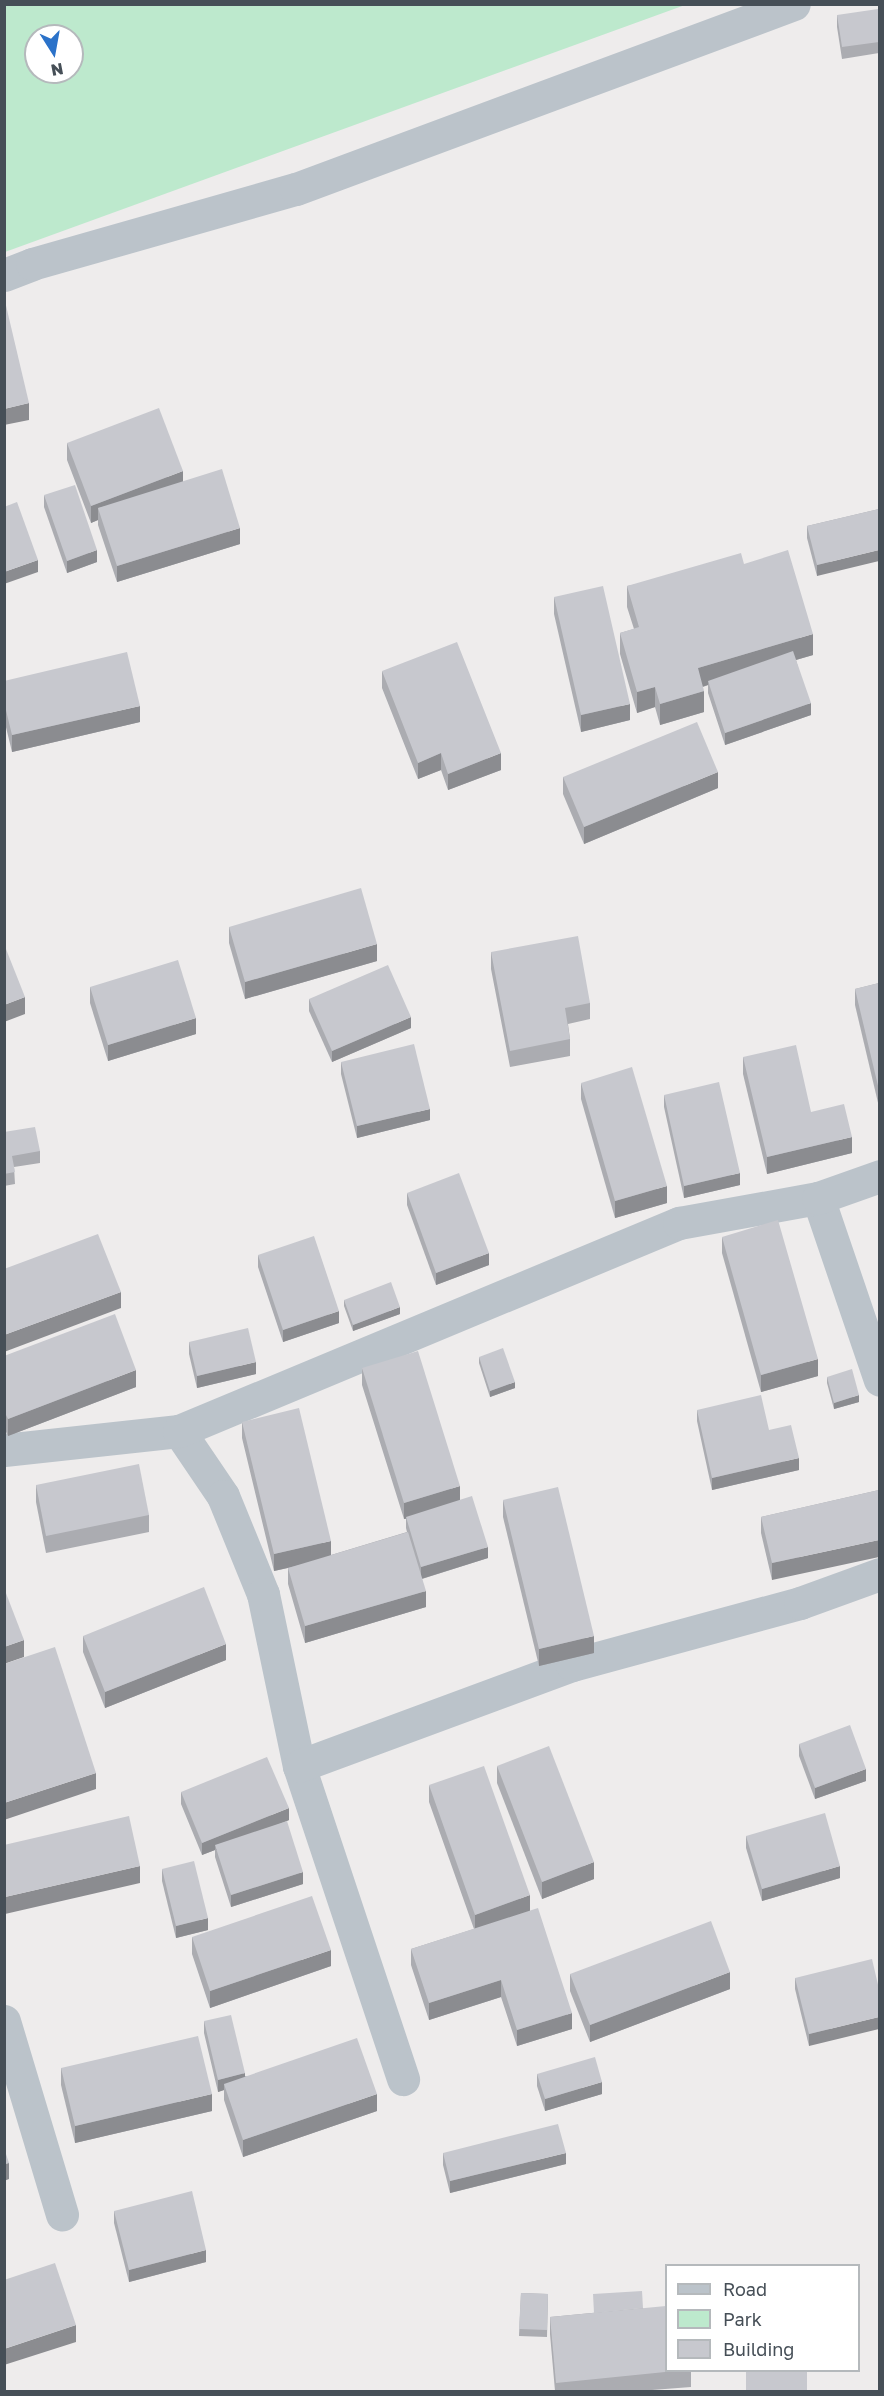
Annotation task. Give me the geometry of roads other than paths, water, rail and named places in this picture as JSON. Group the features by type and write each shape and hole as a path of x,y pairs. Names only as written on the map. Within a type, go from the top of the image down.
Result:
{"street":[{"path":"4,275 32,264 296,189 794,4"},
{"path":"4,1450 179,1431 679,1223 818,1198 879,1176"},
{"path":"818,1198 879,1380"},
{"path":"179,1431 223,1496 263,1594 299,1766 403,2079"},
{"path":"299,1766 572,1665 800,1603 879,1574"},
{"path":"4,2021 62,2214"}]}
